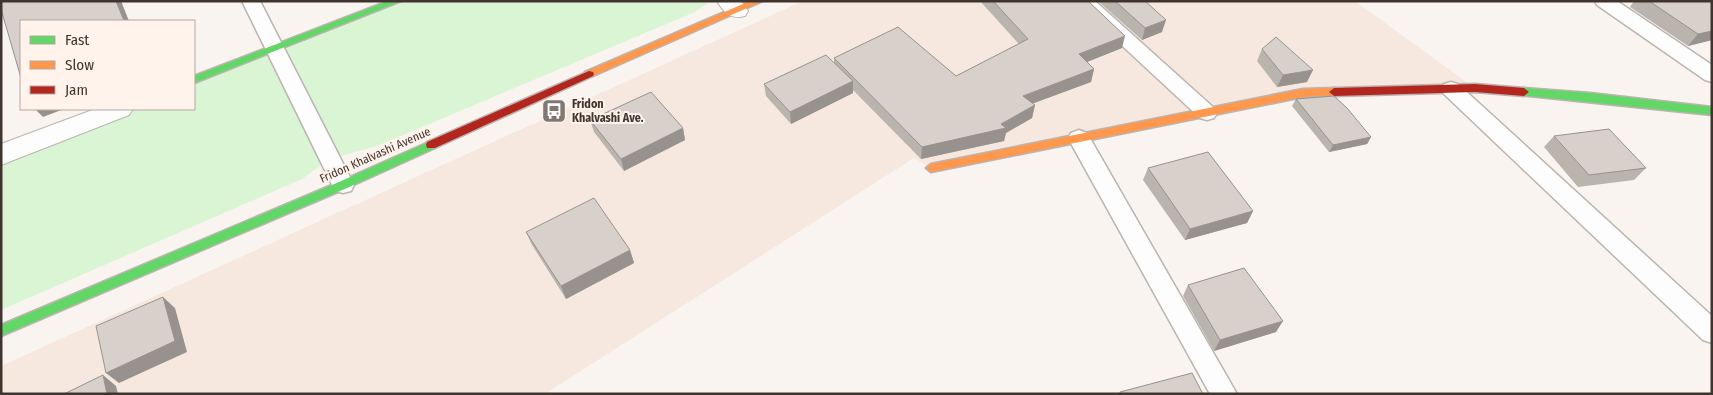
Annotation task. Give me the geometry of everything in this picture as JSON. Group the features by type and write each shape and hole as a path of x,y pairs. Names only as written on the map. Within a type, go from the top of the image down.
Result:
{"street":[{"path":"195,80 397,1"},
{"name":"Fridon Khalvashi Avenue","path":"1,331 343,185 733,6 759,1"},
{"path":"931,168 1303,93 1474,88 1590,97 1712,111"},
{"path":"1,155 117,110"}],"lane":[{"path":"251,1 343,185"},
{"path":"1083,1 1207,113"},
{"path":"1604,1 1712,75"},
{"path":"1451,89 1712,332"},
{"path":"1079,138 1224,394"}],"shaded area":[{"path":"803,1 1355,1 1475,88 1303,93 931,168 914,158 545,394 1,394 1,366"}],"green space":[{"path":"397,1 711,1 695,12 377,146 330,159 302,179 1,310 1,155 117,110 195,110 195,80"}],"building":[{"path":"1,1 116,1 124,20 20,20 20,75 1,9"},
{"path":"993,1 1088,1 1125,36 1079,54 1094,69 1023,96 1035,105 1001,124 1006,128 922,147 834,58 898,27 956,76 1028,39"},
{"path":"1115,1 1145,1 1166,20 1145,28"},
{"path":"1649,1 1712,1 1712,31 1698,34"},
{"path":"1276,37 1313,70 1283,75 1262,49"},
{"path":"826,55 853,81 790,112 764,84"},
{"path":"651,92 683,128 621,159 590,120"},
{"path":"1334,96 1347,108 1371,137 1333,145 1296,99"},
{"path":"1609,129 1646,168 1589,175 1554,136"},
{"path":"1208,152 1253,211 1190,229 1148,168"},
{"path":"594,198 630,250 561,286 526,232"},
{"path":"1244,268 1283,321 1220,340 1188,285"},
{"path":"163,297 175,341 106,373 96,326"},
{"path":"1192,373 1203,394 1120,394 1120,392"},
{"path":"103,375 107,394 64,394"}],"traffic: fast":[{"path":"195,80 397,1"},
{"path":"1524,92 1590,97 1712,111"},
{"path":"1,331 343,185 431,145"}],"traffic: slow":[{"path":"589,74 759,1"},
{"path":"931,168 1303,93 1334,92"}],"traffic: jam":[{"path":"431,145 589,74"},
{"path":"1334,92 1475,88 1524,92"}],"place":[{"name":"Fridon Khalvashi Ave.","path":"554,111"}]}
